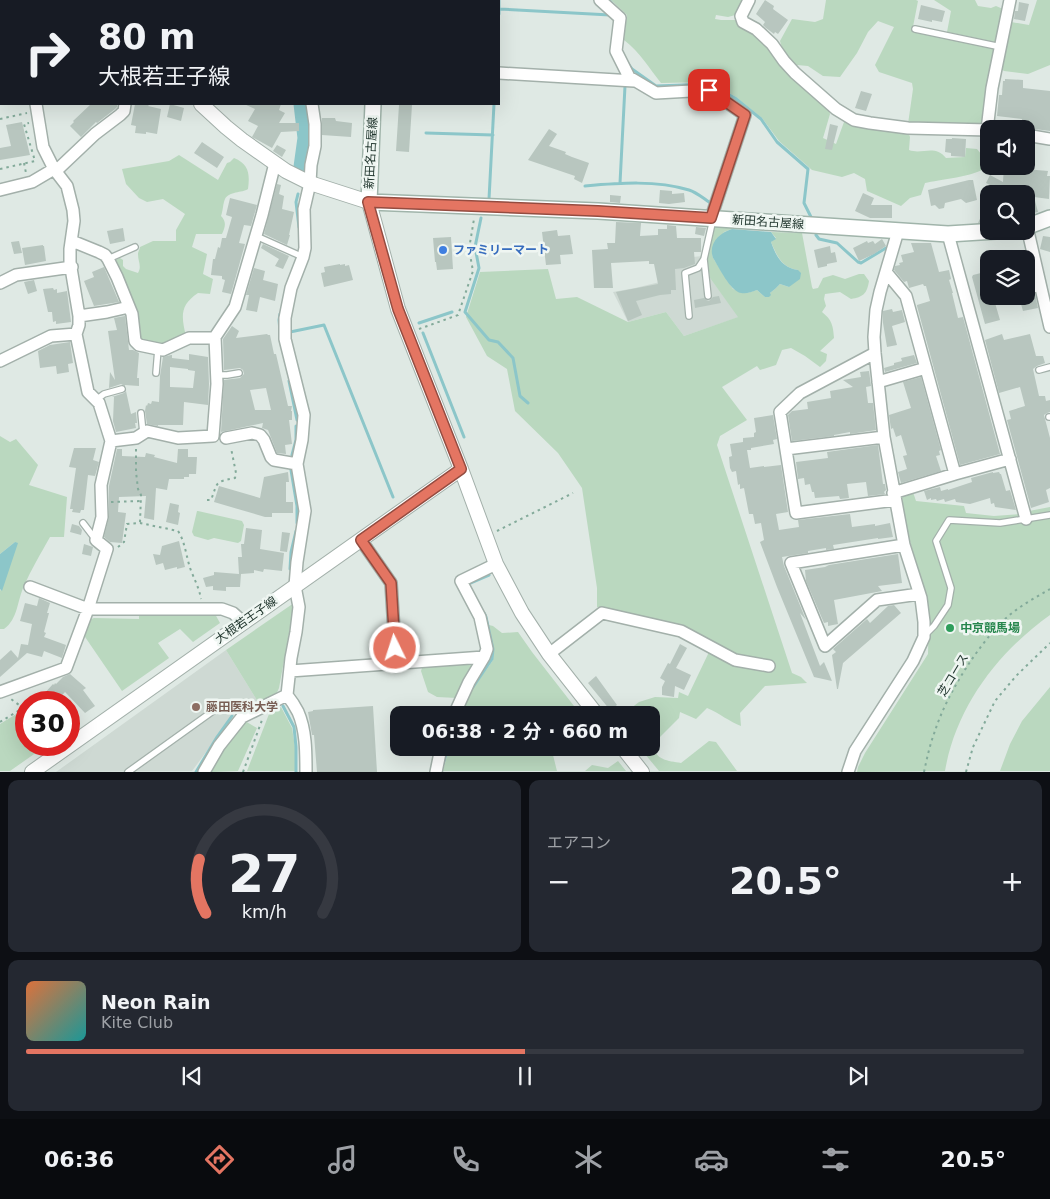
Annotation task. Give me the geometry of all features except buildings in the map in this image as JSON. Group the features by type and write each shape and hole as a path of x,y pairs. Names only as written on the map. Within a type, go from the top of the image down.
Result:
{"main road":[{"name":"新田名古屋線","path":"373,105 368,202 598,211 948,234 980,232"},
{"path":"1035,224 1050,218"}],"street":[{"path":"600,0 620,18 616,51 629,77 634,81 656,93 709,90 745,115 712,219"},
{"path":"749,0 741,16 743,22 756,29 772,44 795,73 836,109 854,120 908,128 980,130"},
{"path":"989,120 992,88 1010,0"},
{"path":"500,73 634,81"},
{"path":"0,692 66,668 88,610 107,549 96,540 102,517 101,485 111,441 99,403 88,392 76,334 79,316 70,250 74,221 73,210 67,186 55,170 43,147 36,105"},
{"path":"0,190 32,182 55,170 95,134 120,115 124,111 125,105"},
{"path":"202,105 242,140 275,163 310,183 368,202 398,309 496,564 522,614 549,654 590,706"},
{"path":"306,772 305,738 302,722 287,695 299,607 295,586 305,511 298,464 304,415 285,339 285,318 291,288 305,248 304,209 315,146 315,124 312,105"},
{"path":"1035,136 1050,139"},
{"path":"111,441 140,436 147,431 178,438 212,436 217,384 215,338 235,307 275,163"},
{"path":"848,772 855,751 913,661 924,637 924,622 919,594 904,545 894,497 884,437 875,353 876,310 898,231"},
{"path":"948,234 1026,519"},
{"path":"1030,240 1050,327"},
{"path":"72,241 105,255 108,259 132,314 135,341 139,345 163,350 189,338 215,338"},
{"path":"0,283 16,275 72,267"},
{"path":"886,272 906,296 955,474"},
{"path":"79,316 129,307"},
{"path":"0,360 51,336 76,334"},
{"path":"875,353 800,393 780,412 796,513 894,497 955,474 1010,459"},
{"path":"878,382 926,368"},
{"path":"227,438 252,433 260,435 274,460 298,464"},
{"path":"786,450 884,437"},
{"name":"大根若王子線","path":"32,772 461,469"},
{"path":"361,540 391,583 396,664"},
{"path":"904,545 791,563 825,646 877,600 919,594"},
{"path":"458,706 468,682 484,658 487,649 480,617 461,581 496,564"},
{"path":"30,587 88,610 222,609 229,610 243,622"},
{"path":"549,654 602,614 681,631 735,660 769,666"},
{"path":"290,671 484,658"},
{"path":"204,772 219,746 242,717 287,695"},
{"path":"436,772 439,756"},
{"path":"629,756 642,772"}],"lane":[{"path":"915,29 1001,47"},
{"path":"708,296 704,259 712,219"},
{"path":"256,236 303,257"},
{"path":"108,259 135,247"},
{"path":"689,316 685,273 698,268 704,259"},
{"path":"1035,290 1041,288"},
{"path":"156,373 158,349"},
{"path":"1039,370 1050,367"},
{"path":"217,375 239,372"},
{"path":"96,400 104,394 122,389"},
{"path":"140,436 141,413"},
{"path":"924,637 948,605 950,588 936,542 949,520 1000,523 1050,514"},
{"path":"83,523 96,540"},
{"path":"128,772 220,706 263,706"}],"path":[{"path":"0,119 27,113"},
{"path":"0,169 35,161 24,124"},
{"path":"24,163 27,177"},
{"path":"408,334 458,315 473,271 469,249 477,206"},
{"path":"140,436 136,472 138,489 141,495 140,523"},
{"path":"207,500 211,500 218,482 235,478 236,473 227,438"},
{"path":"486,536 573,493"},
{"path":"102,502 141,501"},
{"path":"107,549 120,546 124,542 127,524 140,523 178,531 198,586 203,609"},
{"name":"芝コース","path":"924,772 934,732 944,708 971,662 1001,623 1022,606 1050,589"},
{"path":"966,772 973,747 995,701 1016,676 1050,643"},
{"path":"0,692 22,708 0,722"},
{"path":"243,772 263,706"}],"shaded area":[{"path":"703,256 702,279 710,278 739,317 684,336 666,312 628,322 613,292 664,281 662,260"},
{"name":"藤田医科大学","path":"226,650 258,702 235,713 192,771 56,772"}],"green space":[{"path":"611,0 746,0 739,14 728,17 716,15 715,19 736,20 753,30 827,105 830,114 823,138 836,144 844,122 847,121 908,132 910,137 909,150 933,151 942,154 946,158 965,157 966,148 977,149 980,153 980,171 925,183 921,195 910,198 901,206 867,191 865,179 854,173 842,177 812,170 779,141 762,118 736,97 710,82 661,83 640,55 624,40 627,15"},
{"path":"826,0 916,0 918,1 912,32 995,49 983,120 980,120 980,127 908,124 913,89 912,83 879,72 875,65 894,27 878,21 868,32 857,53 840,77 823,76 808,66 797,65 787,58 780,41 792,19 815,22 823,19"},
{"path":"934,0 975,0 978,6 991,8 996,6 1003,9 999,43 947,32 951,11"},
{"path":"1037,0 1050,0 1050,65 1028,74 1004,71 1000,68 1008,24 1011,22 1029,25"},
{"path":"179,155 218,180 227,163 234,158 239,160 246,166 249,184 248,189 232,193 225,199 221,216 225,225 222,234 196,234 192,247 207,254 203,274 213,279 210,294 198,293 192,297 183,312 186,336 164,347 139,342 113,261 120,258 123,260 123,266 126,269 138,273 140,247 153,241 176,241 176,230 185,214 163,199 147,202 139,198 126,184 122,169 169,161"},
{"path":"715,225 732,227 732,229 724,232 712,254 713,258 733,289 747,293 757,290 765,297 780,284 789,287 798,270 788,267 781,260 771,242 776,238 771,232 802,233 813,289 818,288 823,278 833,275 845,279 864,274 869,281 866,292 859,297 851,299 840,292 825,294 826,306 822,312 831,323 834,338 820,351 827,354 826,361 820,367 791,348 782,350 776,365 760,370 757,366 722,387 747,420 720,436 717,445 792,673 801,677 807,683 765,686 740,713 741,726 707,708 696,719 680,712 679,718 660,737 660,706 634,706 639,702 655,697 678,698 679,692 688,696 709,652 734,666 745,664 738,657 641,617 597,607 597,588 582,488 558,453 515,411 507,369 487,356 466,317 480,272 548,269 556,299 577,297 628,322 666,312 684,336 738,317 710,278 707,259"},
{"path":"0,436 10,442 16,439 38,465 29,485 67,497 64,537 50,537 24,586 12,620 4,629 0,629 0,589 1,591 15,542 0,554"},
{"name":"中京競馬場","path":"913,492 916,501 964,506 966,513 994,516 1021,514 1050,507 1050,615 1013,646 982,683 969,703 959,725 945,771 857,772 865,753 928,654 929,610 905,523 902,496"},
{"path":"197,511 242,521 244,525 241,541 238,543 214,538 208,540 194,536 192,532"},
{"path":"291,605 292,617 278,691 268,699 258,702 226,650"},
{"path":"139,614 215,614 220,623 193,642 180,629 158,643 169,658 122,691 83,634 88,620 94,618 139,619"},
{"path":"489,625 502,633 518,632 574,706 465,706 474,686 493,660 494,650"},
{"path":"473,662 474,666 457,698 437,697 428,692 421,671 423,665"},
{"path":"1050,687 1050,771 1000,771 1010,744 1022,721"},
{"path":"281,707 292,728 295,747 295,771 247,771 269,714"},
{"path":"15,715 15,756 31,756 10,771 0,771 0,724"},
{"path":"245,721 257,728 238,771 210,772 222,750"},
{"path":"709,741 716,742 737,771 659,771 647,756 659,756 662,759 681,763"},
{"path":"447,756 553,756 557,771 443,771"},
{"path":"618,761 626,771 585,771 592,765 608,768"}],"water":[{"path":"732,229 771,232 776,239 771,242 780,261 792,269 798,270 801,273 800,279 789,287 780,284 770,293 769,297 765,297 757,290 749,293 737,291 725,278 712,253 713,244 719,236"},
{"path":"15,542 18,543 2,591 0,589 0,554"}],"waterway":[{"path":"609,0 615,7"},
{"path":"500,9 610,15"},
{"path":"627,62 632,69 656,86 710,84 735,98 761,119 777,142 808,169 804,203 811,217"},
{"path":"620,183 625,86"},
{"path":"303,105 307,138 303,167"},
{"path":"489,199 494,105"},
{"path":"426,133 493,135"},
{"path":"585,186 625,183 664,185 692,191 709,202"},
{"path":"298,194 296,202 299,227"},
{"path":"481,218 475,247 479,268 465,312 489,340 498,342 513,358 520,396 528,403"},
{"path":"816,235 819,239 837,243 861,263 886,248"},
{"path":"419,323 452,312"},
{"path":"280,314 280,332"},
{"path":"290,332 324,325 393,497"},
{"path":"423,333 464,437"},
{"path":"289,381 297,420"},
{"path":"292,455 296,440 296,426"},
{"path":"291,470 297,506 297,523"},
{"path":"290,569 291,552 296,531"},
{"path":"469,586 468,584 489,575"},
{"path":"473,687 492,659 493,649 484,613"},
{"path":"283,706 294,727 296,772"},
{"path":"196,772 232,716"},
{"path":"443,764 446,756"}],"place":[{"name":"ファミリーマート","path":"443,250"},
{"name":"中京競馬場","path":"950,628"},
{"name":"藤田医科大学","path":"196,707"}],"route":[{"path":"395,648 391,583 361,540 461,469 398,309 368,202 598,211 711,218 745,115 709,90"}]}
